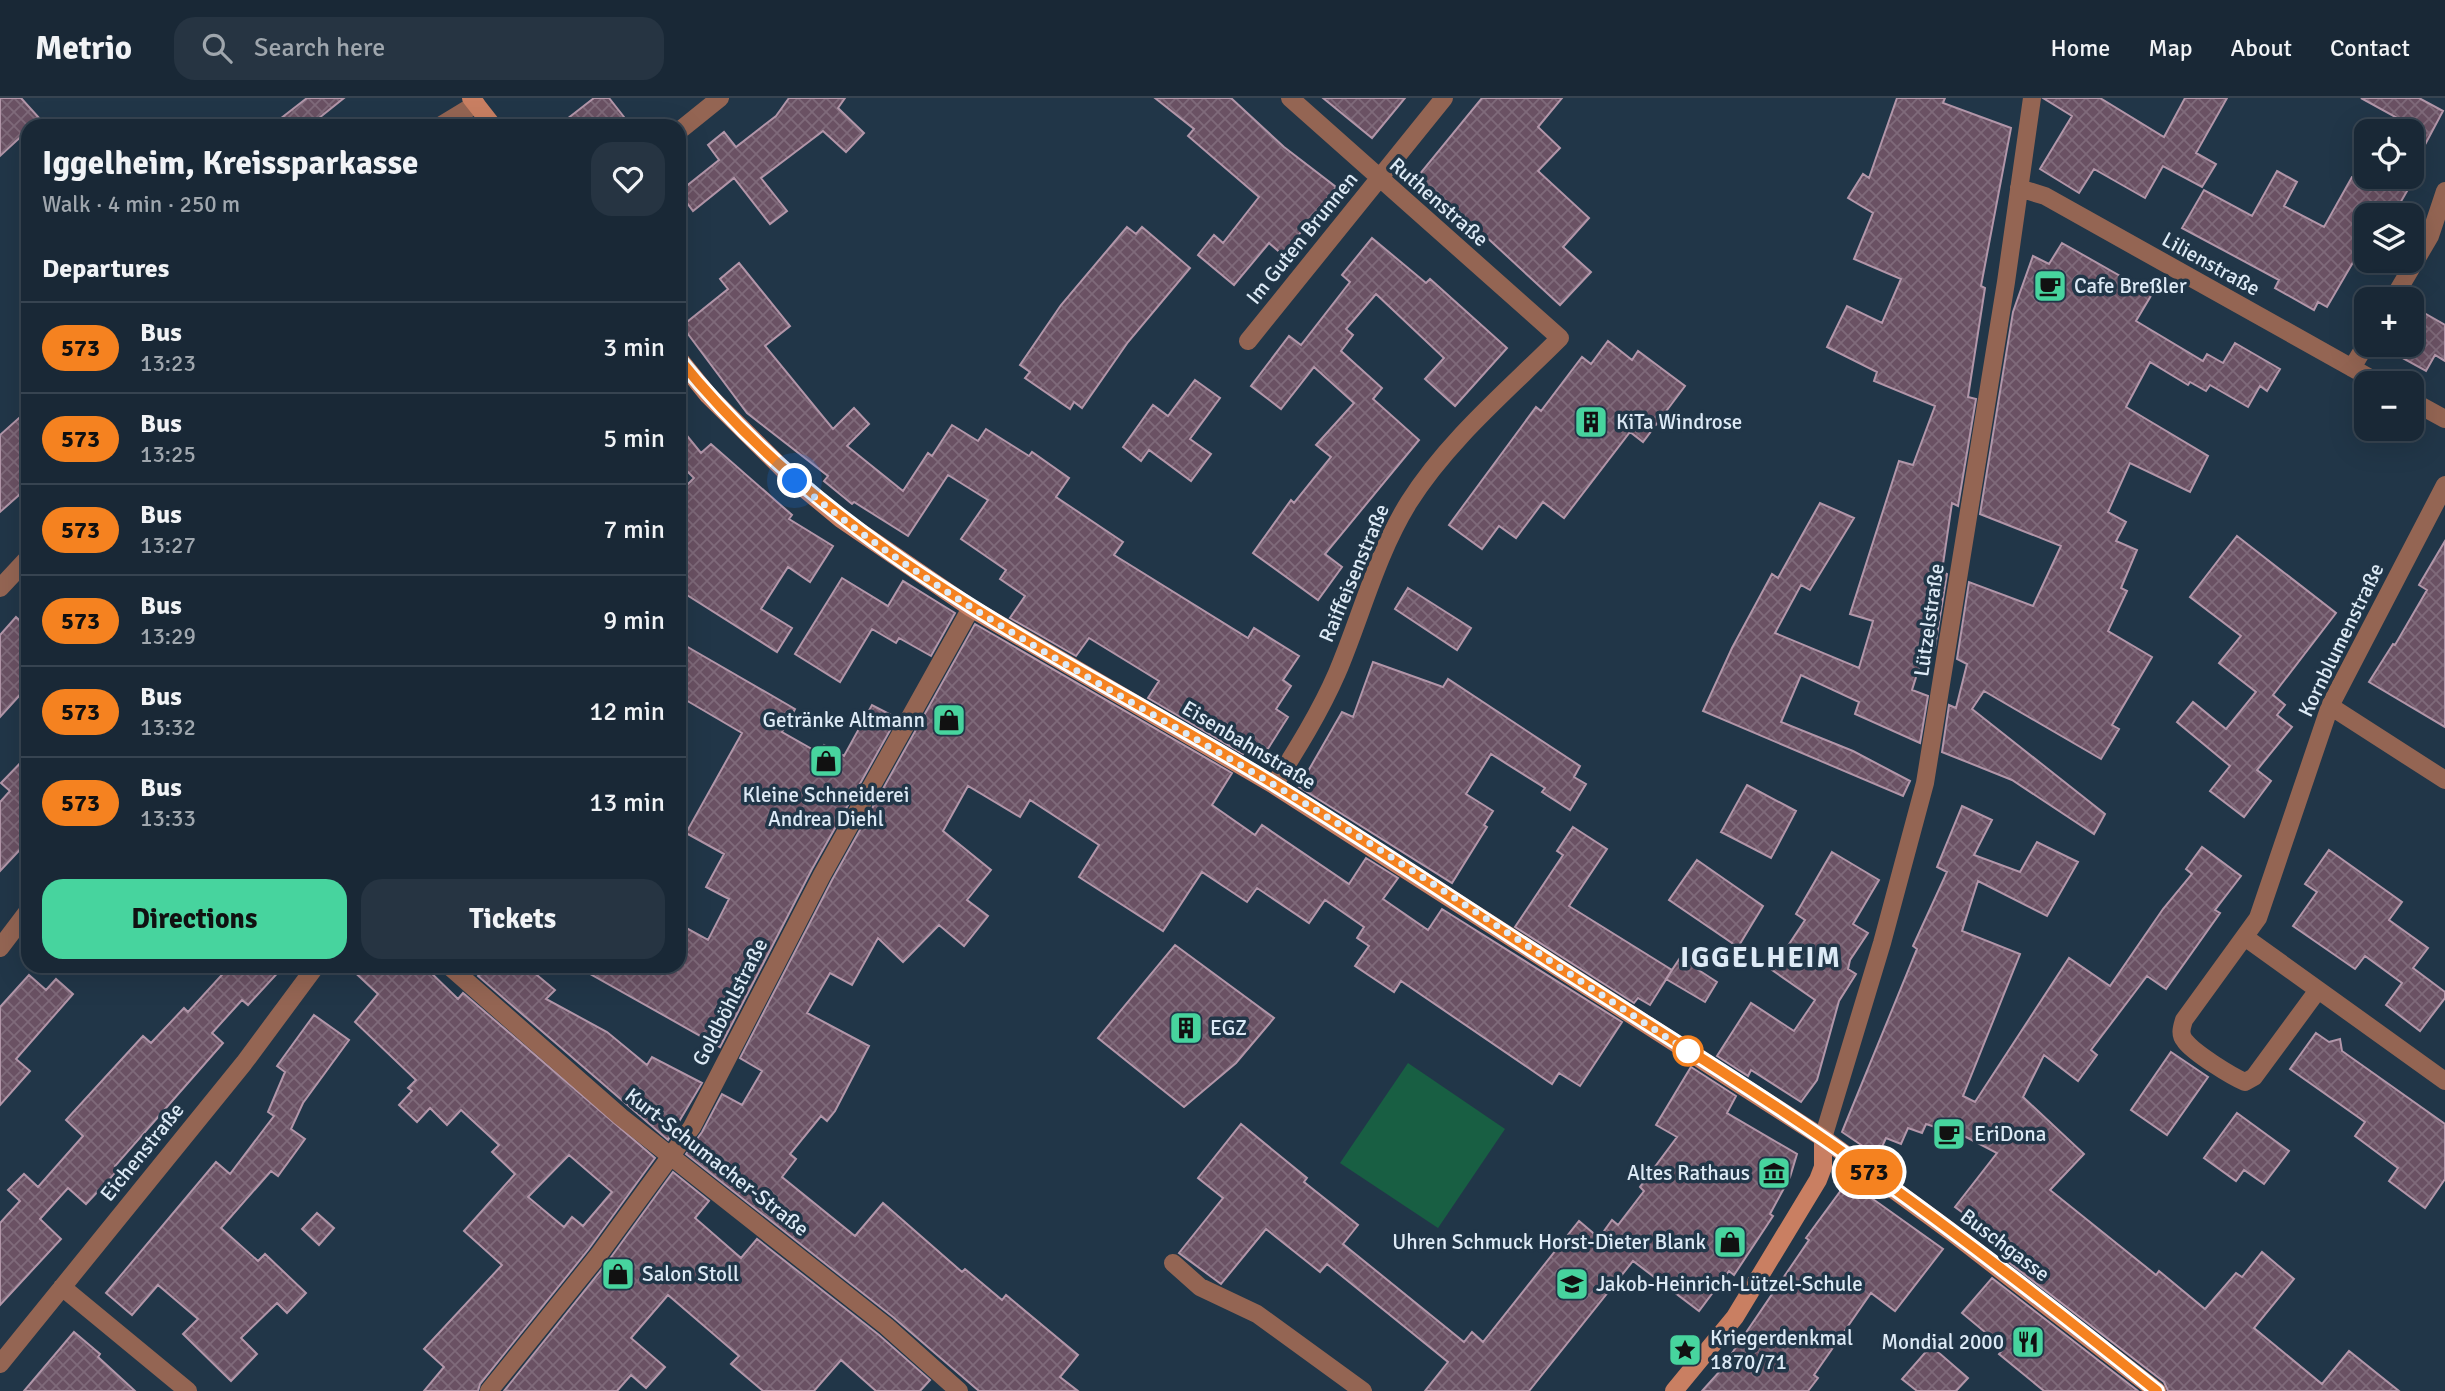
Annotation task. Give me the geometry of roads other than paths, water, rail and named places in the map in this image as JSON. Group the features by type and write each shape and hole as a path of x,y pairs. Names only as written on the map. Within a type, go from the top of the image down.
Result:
{"main road":[{"path":"474,101 488,119"},
{"name":"Eisenbahnstraße","path":"686,368 708,396 795,481 841,519 971,608 1274,785 1824,1138"},
{"path":"1674,1391 1735,1317 1818,1180 1823,1167 1824,1138"},
{"name":"Buschgasse","path":"1824,1138 1950,1231 2157,1391"}],"street":[{"path":"686,125 720,98"},
{"name":"Ruthenstraße","path":"1290,98 1560,338"},
{"name":"Im Guten Brunnen","path":"1248,341 1444,98"},
{"name":"Lützelstraße","path":"1824,1138 1882,943 1925,783 2032,98"},
{"path":"450,119 474,101"},
{"name":"Lilienstraße","path":"2019,188 2045,197 2357,371"},
{"path":"2400,287 2430,236 2445,191"},
{"name":"Raiffeisenstraße","path":"1274,785 1304,737 1336,674 1384,550 1409,502 1438,463 1560,338"},
{"path":"2352,368 2358,357"},
{"path":"2424,408 2445,419"},
{"name":"Kornblumenstraße","path":"2318,990 2254,1077 2245,1082 2235,1078 2185,1041 2181,1032 2184,1020 2246,938 2269,891 2330,706 2445,485"},
{"path":"0,588 21,570"},
{"name":"Goldböhlstraße","path":"489,1391 673,1157 692,1128 822,875 971,608"},
{"path":"2330,706 2445,780"},
{"path":"0,948 21,920"},
{"path":"2246,938 2445,1081"},
{"name":"Eichenstraße","path":"0,1364 244,1063 311,973"},
{"name":"Kurt-Schumacher-Straße","path":"457,973 621,1116 886,1325 959,1391"},
{"path":"1173,1263 1200,1287 1257,1314 1363,1391"},
{"path":"62,1287 188,1391"}],"place":[{"name":"Cafe Breßler","path":"2050,286"},
{"name":"KiTa Windrose","path":"1591,422"},
{"name":"Getränke Altmann","path":"949,720"},
{"name":"Kleine Schneiderei Andrea Diehl","path":"826,761"},
{"name":"EGZ","path":"1186,1028"},
{"name":"EriDona","path":"1949,1134"},
{"name":"Altes Rathaus","path":"1774,1173"},
{"name":"Uhren Schmuck Horst-Dieter Blank","path":"1730,1242"},
{"name":"Salon Stoll","path":"618,1274"},
{"name":"Jakob-Heinrich-Lützel-Schule","path":"1572,1284"},
{"name":"Mondial 2000","path":"2028,1342"},
{"name":"Kriegerdenkmal 1870/71","path":"1685,1350"}],"district":[{"name":"IGGELHEIM","path":"1761,958"}]}
